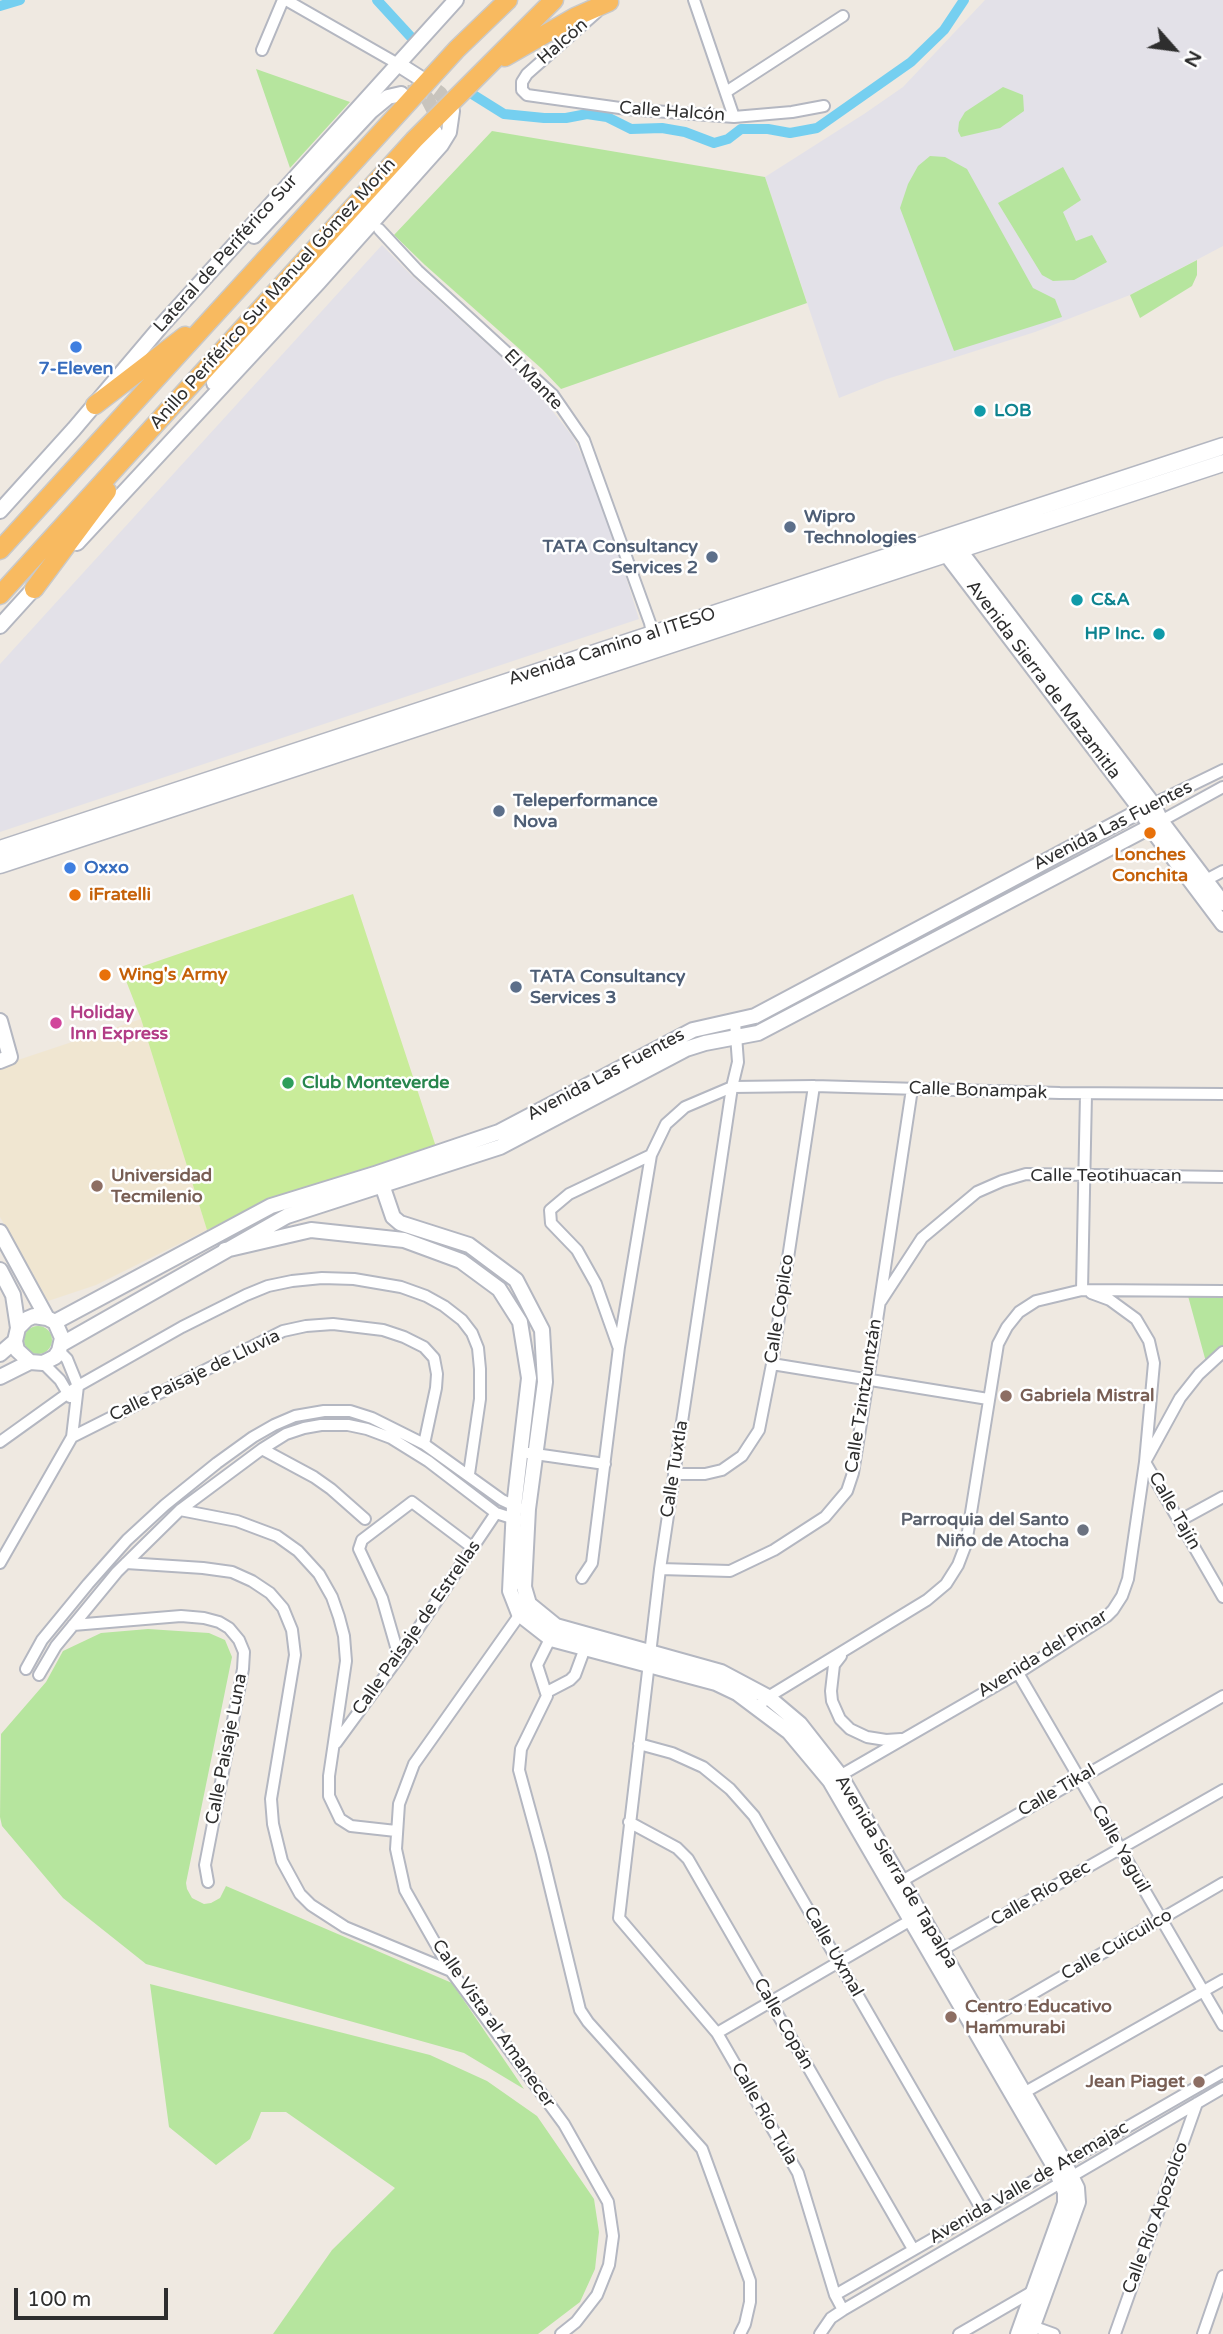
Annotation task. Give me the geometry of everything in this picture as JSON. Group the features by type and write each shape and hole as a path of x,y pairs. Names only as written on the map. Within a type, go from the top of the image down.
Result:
{"highway":[{"name":"Anillo Periférico Sur Manuel Gómez Morín","path":"0,550 457,49 508,0"},
{"name":"Anillo Periférico Sur Manuel Gómez Morín","path":"0,595 182,393 481,71 554,0"},
{"path":"481,71 575,17 610,1"},
{"path":"95,405 221,309"},
{"path":"34,589 182,393"}],"main road":[{"name":"Avenida Camino al ITESO","path":"0,865 654,641 941,538 1223,446"},
{"name":"Avenida Camino al ITESO","path":"0,849 654,641 953,551 1223,463"}],"street":[{"path":"262,50 285,0 420,78"},
{"name":"Lateral de Periférico Sur","path":"0,511 456,0"},
{"path":"694,0 734,117"},
{"name":"Halcón","path":"522,90 522,82 527,74 610,1"},
{"path":"726,92 843,16"},
{"name":"Calle Halcón","path":"522,90 535,97 627,109 734,117 792,113 824,106"},
{"path":"208,276 262,228 371,111 388,97 401,94"},
{"path":"0,626 318,283 441,145 449,132 453,111"},
{"path":"174,438 232,359 419,155 435,132"},
{"name":"El Mante","path":"379,229 418,271 553,395 584,440 654,641"},
{"name":"Avenida Sierra de Mazamitla","path":"941,538 1147,807 1155,824 1223,923"},
{"name":"Avenida Las Fuentes","path":"61,1348 287,1216 499,1132 693,1030 755,1016 1147,807 1223,770"},
{"name":"Avenida Las Fuentes","path":"51,1320 271,1206 381,1180 500,1147 686,1049 758,1033 1223,787"},
{"name":"Avenida Sierra de Mazamitla","path":"1155,824 1206,880 1223,903"},
{"path":"1206,880 1223,871"},
{"path":"0,1021 5,1059"},
{"name":"Calle Tuxtla","path":"619,1918 660,1569 732,1087 738,1062 735,1022"},
{"name":"Calle Bonampak","path":"732,1087 814,1086 1086,1094 1223,1094"},
{"name":"Calle Copilco","path":"674,1474 713,1474 742,1455 759,1430 772,1364 814,1086"},
{"path":"582,1578 592,1563 619,1347 651,1155 666,1124 685,1107 732,1087"},
{"name":"Calle Tzintzuntzán","path":"660,1569 730,1571 774,1550 825,1517 847,1491 868,1380 912,1089"},
{"path":"1082,1290 1086,1094"},
{"path":"619,1347 596,1284 577,1250 551,1223 550,1210 569,1194 651,1155"},
{"name":"Calle Teotihuacan","path":"878,1307 922,1238 977,1192 1026,1174 1223,1177"},
{"path":"381,1180 393,1217 400,1223 469,1245 516,1280 542,1330 545,1382 529,1453 521,1514 524,1609"},
{"path":"225,1250 311,1230 404,1240 461,1261 499,1289 520,1322 529,1378 529,1453"},
{"path":"0,1232 51,1320 61,1332 61,1348 78,1386 72,1437 0,1563"},
{"path":"0,1270 13,1295 17,1350 60,1380 75,1406"},
{"path":"0,1442 78,1386 182,1327 268,1286 322,1278 354,1279 401,1287 444,1306 462,1320 472,1333 478,1348 481,1369 480,1399 469,1474"},
{"path":"763,1702 927,1600 946,1584 958,1565 966,1544 998,1344 1012,1319 1035,1301 1082,1290 1223,1291"},
{"name":"Calle Tajín","path":"1082,1290 1110,1300 1128,1313 1142,1327 1149,1341 1154,1363 1145,1462 1223,1597"},
{"path":"0,1354 27,1319 41,1316 51,1320"},
{"name":"Calle Paisaje de Lluvia","path":"72,1437 284,1331 333,1324 383,1330 404,1337 424,1347 434,1359 436,1388 424,1444"},
{"path":"0,1377 36,1363 49,1361 61,1348"},
{"name":"Avenida del Pinar","path":"835,1778 1018,1673 1107,1616 1118,1602 1128,1579 1145,1462 1185,1392 1199,1374 1223,1352"},
{"path":"772,1364 988,1399"},
{"path":"26,1669 42,1640 106,1563 169,1501 217,1462 274,1425 295,1416 324,1411 350,1411 393,1433 424,1444 521,1514"},
{"path":"39,1675 56,1646 126,1563 180,1510 286,1434 321,1425 348,1425 393,1433 496,1513 521,1514"},
{"path":"262,1449 314,1477 365,1519"},
{"path":"529,1453 605,1464"},
{"path":"1180,1521 1223,1497"},
{"path":"400,1657 382,1598 359,1549 362,1540 412,1502 473,1548"},
{"path":"180,1510 237,1521 277,1536 298,1551 319,1574 332,1597 344,1636 346,1661 330,1776 330,1796 340,1819 351,1826 396,1831"},
{"name":"Calle Paisaje de Estrellas","path":"336,1743 400,1657 496,1513"},
{"path":"126,1563 203,1567 232,1573 252,1581 270,1593 283,1608 292,1630 295,1655 271,1799 273,1824 282,1861 300,1894 322,1913 345,1927 451,1970"},
{"name":"Avenida Sierra de Tapalpa","path":"524,1609 553,1633 584,1648 649,1657"},
{"name":"Calle Vista al Amanecer","path":"524,1609 414,1764 399,1804 396,1831 398,1865 405,1890 451,1970 564,2124 608,2202 613,2235 609,2265 597,2295 576,2322 561,2334"},
{"name":"Calle Paisaje Luna","path":"56,1622 74,1625 181,1616 205,1618 229,1628 239,1640 244,1652 243,1669 205,1865 208,1882"},
{"path":"547,1692 537,1665 553,1633"},
{"name":"Avenida Sierra de Tapalpa","path":"553,1633 721,1672 742,1681 763,1702 800,1724 835,1778 1067,2179 1077,2188 1078,2202 1031,2330"},
{"path":"584,1648 575,1675 547,1692 521,1749 519,1770 580,2010 702,2149 750,2281 750,2302 740,2334"},
{"path":"845,1651 834,1665 831,1691 832,1701 840,1719 850,1729 867,1737 886,1740 904,1738"},
{"name":"Calle Yaguil","path":"1018,1673 1223,2025"},
{"name":"Calle Tikal","path":"897,1884 1223,1696"},
{"name":"Calle Uxmal","path":"639,1744 687,1758 718,1778 754,1816 982,2210"},
{"name":"Calle Río Bec","path":"937,1953 1223,1790"},
{"name":"Calle Copán","path":"629,1822 677,1848 688,1859 913,2249"},
{"name":"Calle Cuicuilco","path":"979,2025 1223,1883"},
{"name":"Avenida Sierra de Tapalpa","path":"897,1884 911,1920 937,1953"},
{"name":"Calle Río Tula","path":"619,1918 717,2033 798,2173 842,2310"},
{"path":"717,2033 911,1920"},
{"path":"1020,2095 1223,1980"},
{"name":"Avenida Valle de Atemajac","path":"835,2295 1223,2071"},
{"name":"Avenida Valle de Atemajac","path":"842,2310 1223,2088"},
{"name":"Calle Río Apozolco","path":"1115,2334 1198,2103"},
{"path":"1018,2334 1065,2203 1067,2179"},
{"path":"1203,2334 1223,2276"},
{"path":"959,2334 1050,2281"},
{"path":"820,2334 831,2318 842,2310"},
{"path":"1031,2330 1054,2334"}],"shaded area":[{"path":"985,0 1223,0 1223,246 1130,295 1035,332 887,379 839,398 765,177 903,87"},
{"path":"382,245 413,277 533,386 573,437 599,491 639,619 0,832 0,664"},
{"name":"Universidad Tecmilenio","path":"141,1019 207,1230 96,1285 48,1301 0,1217 0,1066"}],"green space":[{"path":"256,69 350,102 290,168"},
{"path":"1003,87 1023,95 1024,111 1000,128 961,137 958,131 959,122 965,112"},
{"path":"492,131 765,177 807,303 561,389 394,235"},
{"path":"930,156 945,157 967,169 1033,288 1055,299 1062,317 954,351 900,208 908,184 918,166"},
{"path":"1063,167 1081,200 1063,212 1076,241 1092,235 1107,262 1074,280 1053,281 1042,275 998,203"},
{"path":"1197,260 1197,275 1192,286 1140,318 1130,295"},
{"name":"Club Monteverde","path":"353,894 436,1147 261,1204 207,1230 141,1019 123,973"},
{"path":"1188,1296 1223,1296 1223,1349 1206,1362"},
{"path":"38,1326 48,1330 52,1340 48,1350 38,1354 28,1350 24,1340 28,1330"},
{"path":"148,1629 209,1633 225,1640 232,1657 186,1883 192,1898 204,1904 211,1903 220,1898 226,1886 452,1983 524,2089 464,2053 146,1964 63,1898 2,1826 1,1734 46,1682 63,1651 101,1633"},
{"path":"150,1984 430,2055 487,2081 537,2116 594,2199 599,2232 595,2269 580,2302 538,2334 273,2334 332,2250 395,2188 286,2112 261,2112 250,2139 216,2165 169,2127"}],"waterway":[{"path":"0,6 20,0"},
{"path":"377,0 410,36"},
{"path":"472,94 504,114 544,118 587,114 607,117 631,129 662,128 685,132 714,143 728,139 741,129 768,129 790,133 817,128 911,62 944,30 964,0"}],"tunnel":[{"path":"420,78 440,93 452,111"},
{"path":"407,92 427,98 437,117 437,124"}],"place":[{"name":"7-Eleven","path":"76,347"},
{"name":"LOB","path":"980,411"},
{"name":"Wipro Technologies","path":"790,527"},
{"name":"TATA Consultancy Services 2","path":"712,557"},
{"name":"C&A","path":"1077,600"},
{"name":"HP Inc.","path":"1159,634"},
{"name":"Teleperformance Nova","path":"499,811"},
{"name":"Lonches Conchita","path":"1150,833"},
{"name":"Oxxo","path":"70,868"},
{"name":"iFratelli","path":"75,895"},
{"name":"Wing's Army","path":"105,975"},
{"name":"TATA Consultancy Services 3","path":"516,987"},
{"name":"Holiday Inn Express","path":"56,1023"},
{"name":"Club Monteverde","path":"288,1083"},
{"name":"Universidad Tecmilenio","path":"97,1186"},
{"name":"Gabriela Mistral","path":"1006,1396"},
{"name":"Parroquia del Santo Niño de Atocha","path":"1083,1530"},
{"name":"Centro Educativo Hammurabi","path":"951,2017"},
{"name":"Jean Piaget","path":"1199,2082"}]}
